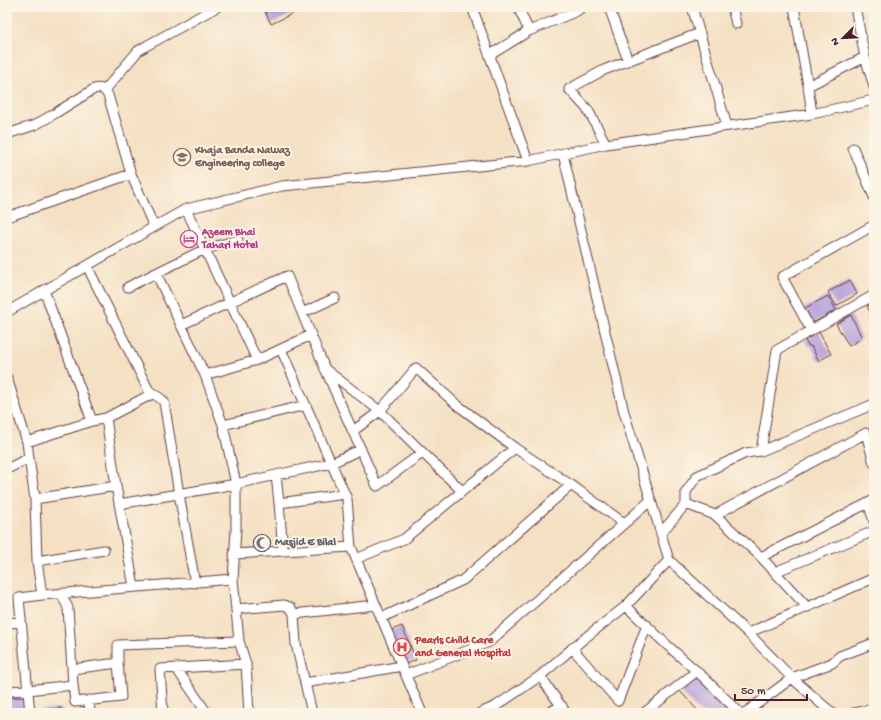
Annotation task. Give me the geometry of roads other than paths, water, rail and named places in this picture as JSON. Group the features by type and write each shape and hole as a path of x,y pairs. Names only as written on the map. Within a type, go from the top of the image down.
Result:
{"street":[{"path":"105,90 138,51 217,7"},
{"path":"472,7 528,161"},
{"path":"518,7 530,31"},
{"path":"490,55 530,31 582,7"},
{"path":"609,7 628,61"},
{"path":"692,7 727,126"},
{"path":"732,7 736,24"},
{"path":"794,7 812,114"},
{"path":"855,7 865,57 874,87"},
{"path":"606,144 588,110 569,89 604,70 700,33"},
{"path":"808,86 865,57"},
{"path":"7,134 35,125 94,89 100,88 105,90 108,95 131,174 154,227"},
{"path":"7,312 186,209 282,186 528,161 606,144 812,114 874,100"},
{"path":"852,148 874,197"},
{"path":"563,154 624,412 670,560 748,633 792,678 832,713"},
{"path":"7,217 131,174"},
{"path":"186,209 257,360"},
{"path":"811,330 782,277 874,225"},
{"path":"128,287 205,249 238,240"},
{"path":"87,266 148,389 152,394 164,402 195,582"},
{"path":"156,272 205,375 223,426 236,484 236,529 233,579 239,641 246,664 249,713"},
{"path":"181,325 287,276 325,369 377,486 422,453"},
{"path":"44,290 92,421"},
{"path":"761,452 777,350 874,295"},
{"path":"302,313 334,298"},
{"path":"205,375 257,360 311,335"},
{"path":"281,349 347,499 351,547 422,713"},
{"path":"353,431 380,411 416,368 456,404 515,448 571,485 624,523"},
{"path":"325,369 380,411 462,492"},
{"path":"7,378 26,442 29,458 35,498 37,561 42,595"},
{"path":"26,442 106,418 152,394"},
{"path":"661,533 686,504 686,492 697,476 746,453 761,452 874,404"},
{"path":"223,426 306,406"},
{"path":"106,418 116,486 134,587"},
{"path":"715,515 866,433 874,463"},
{"path":"356,559 404,539 515,448"},
{"path":"119,504 236,484 332,464 361,449"},
{"path":"7,469 29,458"},
{"path":"276,475 283,551"},
{"path":"381,618 463,580 571,485"},
{"path":"35,498 116,486"},
{"path":"279,503 345,494"},
{"path":"406,675 489,642 651,500"},
{"path":"760,557 871,502 874,521"},
{"path":"686,504 715,515 760,557 807,607"},
{"path":"775,572 874,531"},
{"path":"234,554 351,547"},
{"path":"37,561 104,550"},
{"path":"480,713 496,706 540,676 572,648 626,606 670,560"},
{"path":"748,633 874,578"},
{"path":"30,713 19,598 61,593 233,579"},
{"path":"61,593 68,608 75,702 121,697 118,645 239,641"},
{"path":"236,609 284,605 291,608 294,614 296,644 312,713"},
{"path":"294,614 375,605"},
{"path":"626,606 740,713"},
{"path":"7,622 21,622"},
{"path":"572,648 618,701 646,625"},
{"path":"745,713 792,678 832,663 840,656 874,643"},
{"path":"72,670 118,663"},
{"path":"163,713 160,669 246,664"},
{"path":"305,683 402,666"},
{"path":"176,668 207,713"},
{"path":"644,713 697,671"},
{"path":"540,676 564,710 547,713"},
{"path":"7,691 73,685"},
{"path":"89,700 90,713"},
{"path":"854,713 873,710"}],"place":[{"name":"Khaja Banda Nawaz Engineering college","path":"182,157"},
{"name":"Azeem Bhai Tahari Hotel","path":"189,239"},
{"name":"Masjid E Bilal","path":"262,543"},
{"name":"Pearls Child Care and General Hospital","path":"402,647"}]}
